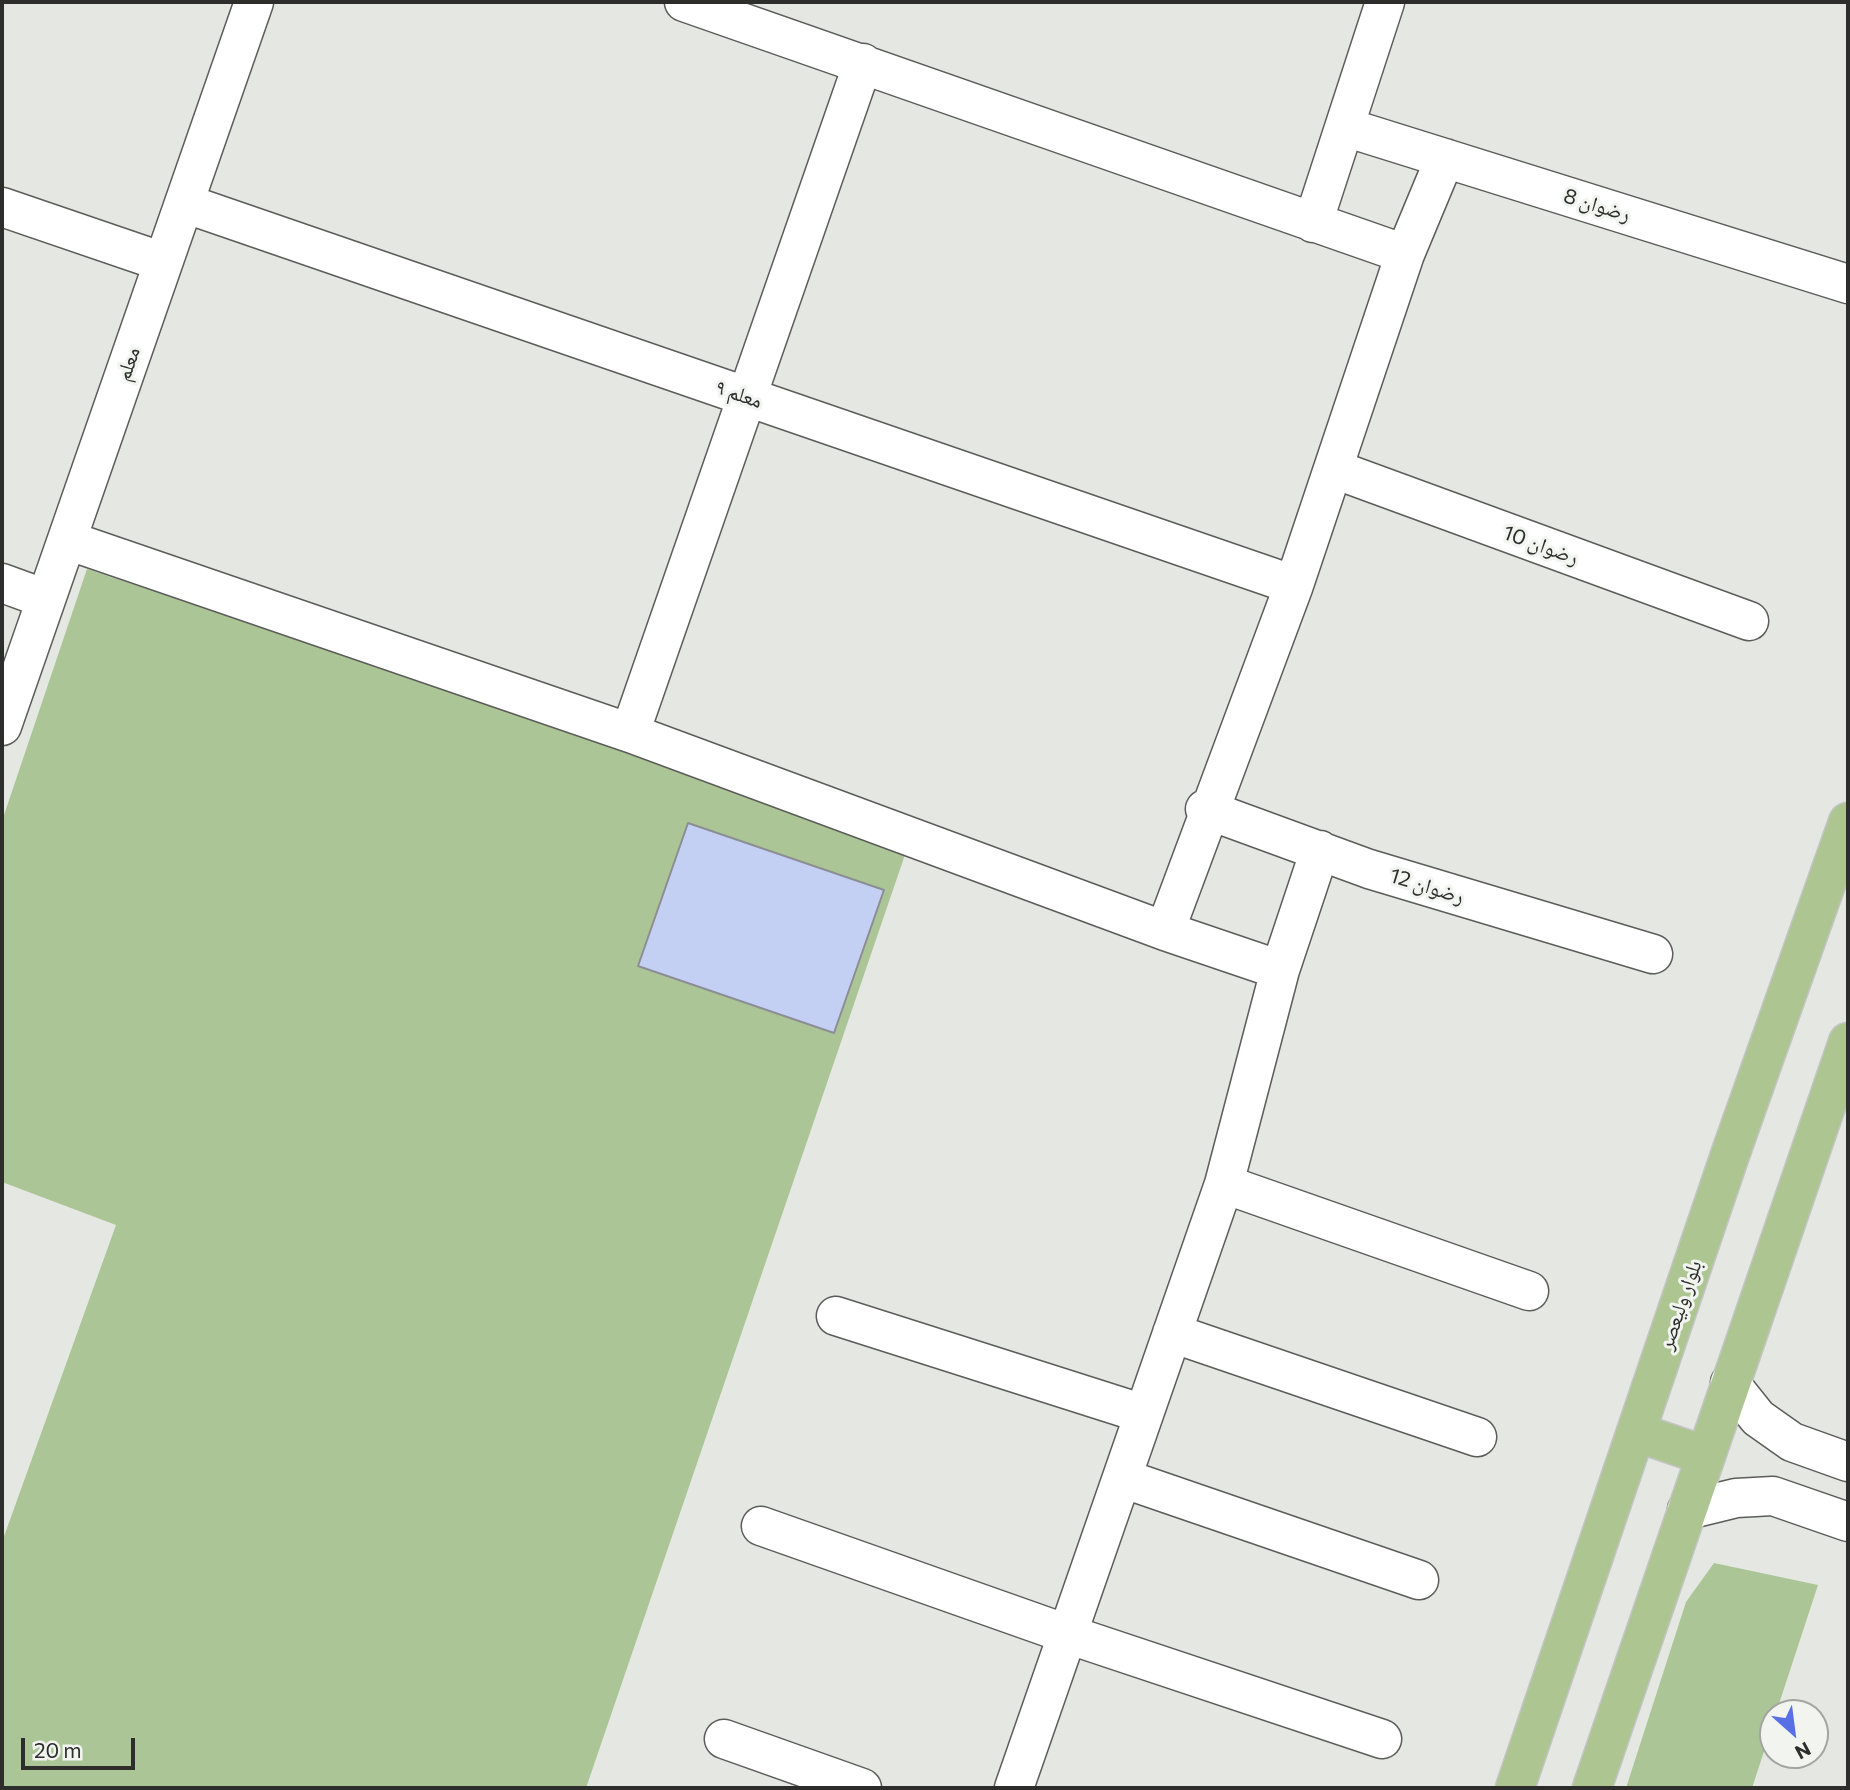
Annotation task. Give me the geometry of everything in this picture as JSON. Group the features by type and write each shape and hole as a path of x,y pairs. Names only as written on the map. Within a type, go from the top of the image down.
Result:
{"main road":[{"name":"بلوار ولیعصر","path":"1515,1788 1731,1152 1848,822"},
{"path":"1592,1788 1848,1042"},
{"path":"1636,1432 1706,1456"}],"street":[{"name":"معلم","path":"2,726 254,2"},
{"path":"688,2 1405,254"},
{"path":"1313,223 1385,2"},
{"path":"630,733 863,63"},
{"name":"رضوان 8","path":"1345,127 1848,284"},
{"path":"1165,931 1294,584 1405,254 1445,158"},
{"name":"معلم ۹","path":"184,203 1294,584"},
{"path":"2,207 163,262"},
{"name":"رضوان 10","path":"1334,469 1749,621"},
{"path":"67,540 630,733 1165,931 1280,970"},
{"path":"2,583 46,599"},
{"name":"رضوان 12","path":"1208,810 1369,869 1653,954"},
{"path":"1014,1788 1224,1184 1280,970 1320,850"},
{"path":"1224,1184 1529,1291"},
{"path":"836,1316 1144,1415"},
{"path":"1172,1333 1477,1437"},
{"path":"1730,1383 1758,1418 1792,1442 1848,1462"},
{"path":"1122,1478 1419,1580"},
{"path":"1686,1510 1736,1498 1773,1496 1848,1522"},
{"path":"761,1526 1067,1634 1382,1739"},
{"path":"724,1739 862,1788"}],"green space":[{"path":"87,569 909,843 586,1788 2,1788 2,1542 116,1225 2,1182 2,821"},
{"path":"1714,1563 1818,1585 1781,1699 1759,1699 1759,1767 1752,1788 1626,1788 1686,1602"}],"building":[{"path":"688,823 884,890 834,1033 638,966"}]}
